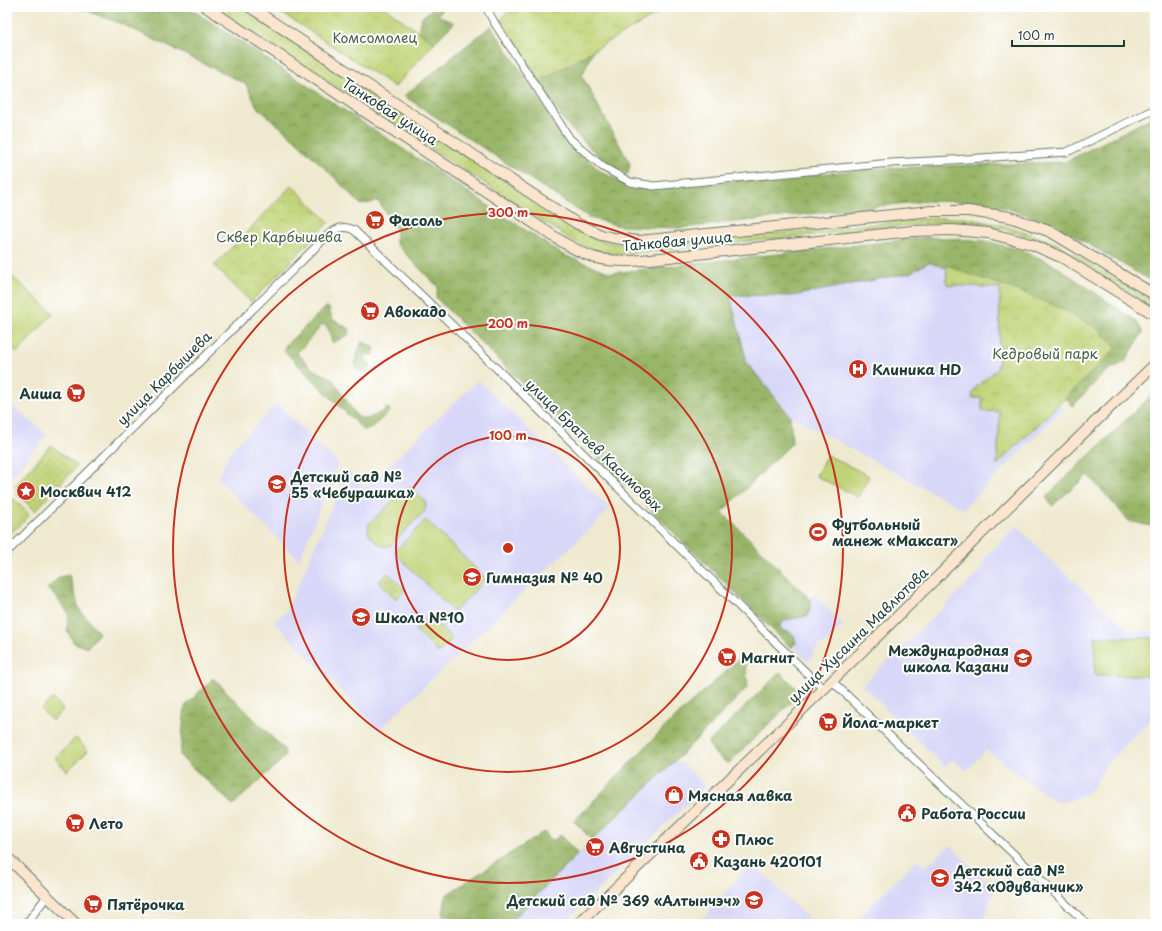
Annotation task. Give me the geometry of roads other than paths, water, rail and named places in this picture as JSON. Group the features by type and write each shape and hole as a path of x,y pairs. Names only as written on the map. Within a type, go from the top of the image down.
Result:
{"main road":[{"name":"Танковая улица","path":"206,7 564,243 594,258 632,261 912,232 952,230 988,233 1031,244 1063,258 1155,315"},
{"name":"Танковая улица","path":"250,7 576,223 601,235 639,241 931,211 968,210 1010,217 1051,232 1155,295"},
{"name":"улица Хусаина Мавлютова","path":"578,924 832,681 1155,364"},
{"path":"7,857 76,924"}],"street":[{"path":"487,7 494,22 570,139 603,167 630,182 654,186 891,163 1067,152 1155,109"},
{"name":"улица Карбышева","path":"7,552 329,234 342,226"},
{"name":"улица Братьев Касимовых","path":"342,226 354,230 823,689"},
{"path":"832,681 1087,924"},
{"path":"26,924 47,896"}],"place":[{"name":"Фасоль","path":"375,220"},
{"name":"Авокадо","path":"370,311"},
{"name":"Клиника HD","path":"858,369"},
{"name":"Аиша","path":"76,393"},
{"name":"Детский сад № 55 «Чебурашка»","path":"277,484"},
{"name":"Москвич 412","path":"26,491"},
{"name":"Футбольный манеж «Максат»","path":"818,532"},
{"name":"Гимназия № 40","path":"472,577"},
{"name":"Школа №10","path":"361,617"},
{"name":"Магнит","path":"727,657"},
{"name":"Международная школа Казани","path":"1023,658"},
{"name":"Йола-маркет","path":"828,722"},
{"name":"Мясная лавка","path":"674,795"},
{"name":"Работа России","path":"907,813"},
{"name":"Лето","path":"75,823"},
{"name":"Плюс","path":"721,839"},
{"name":"Августина","path":"595,847"},
{"name":"Казань 420101","path":"699,861"},
{"name":"Детский сад № 342 «Одуванчик»","path":"940,878"},
{"name":"Детский сад № 369 «Алтынчэч»","path":"754,900"},
{"name":"Пятёрочка","path":"93,904"}],"park label":[{"name":"Комсомолец","path":"375,37"},
{"name":"Сквер Карбышева","path":"279,236"},
{"name":"Кедровый парк","path":"1045,353"}]}
